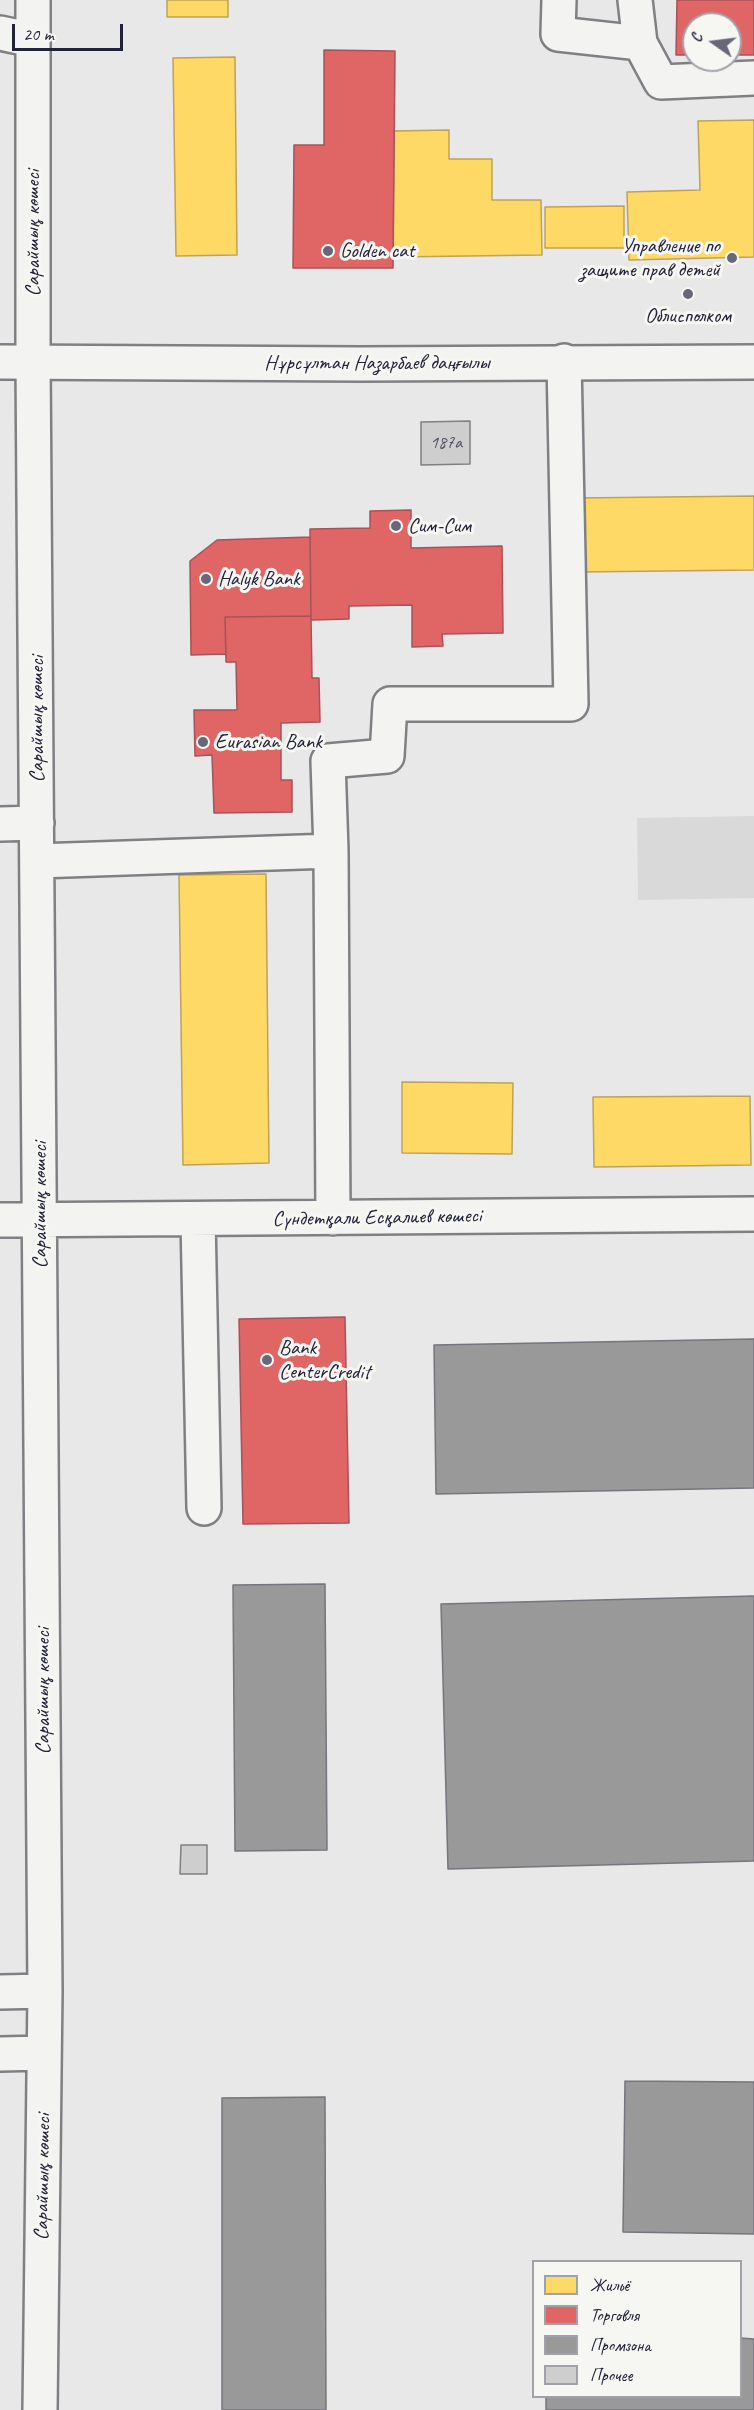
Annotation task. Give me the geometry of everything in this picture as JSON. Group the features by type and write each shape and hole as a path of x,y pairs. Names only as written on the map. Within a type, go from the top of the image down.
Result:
{"street":[{"name":"Сарайшық көшесі","path":"33,0 33,362 45,1991 40,2410"},
{"path":"559,0 558,34 640,43"},
{"path":"635,0 640,43 661,82 754,78"},
{"path":"0,33 33,40"},
{"path":"333,1218 331,851 328,761 387,756 390,704 571,704 564,361"},
{"name":"Нұрсұлтан Назарбаев даңғылы","path":"0,362 361,364 564,361 754,362"},
{"path":"0,824 37,823"},
{"path":"37,861 331,851"},
{"name":"Сүндетқали Есқалиев көшесі","path":"0,1220 754,1214"},
{"path":"198,1219 204,1508"},
{"path":"0,1992 45,1991"},
{"path":"0,2054 44,2053"}],"shaded area":[{"path":"754,816 754,898 638,900 637,818"}],"building: Жильё":[{"path":"167,0 228,0 228,17 167,17"},
{"path":"235,57 237,255 176,256 173,58"},
{"path":"754,120 754,257 629,260 627,192 700,190 698,121"},
{"path":"449,130 449,159 492,159 492,200 541,200 542,255 393,257 394,131"},
{"path":"624,206 624,248 545,248 545,207"},
{"path":"754,496 754,570 577,572 576,498"},
{"path":"266,874 269,1163 183,1165 179,875"},
{"path":"402,1082 513,1083 512,1154 402,1153"},
{"path":"750,1096 751,1165 594,1167 593,1097"}],"building: Торговля":[{"path":"677,0 754,0 754,55 742,55 742,12 682,12 682,55 676,55"},
{"path":"324,50 395,51 393,268 293,268 294,145 324,145"},
{"path":"411,510 411,548 502,546 503,633 442,634 443,646 412,647 412,605 349,606 349,619 311,620 310,529 370,528 370,511"},
{"path":"310,537 311,616 225,617 226,654 191,655 190,561 217,540"},
{"path":"311,616 312,678 319,678 320,722 281,723 281,780 292,780 292,812 214,813 212,755 195,756 194,710 237,710 236,662 226,662 225,617"},
{"path":"345,1317 349,1523 243,1524 239,1319"}],"building: Промзона":[{"path":"754,1339 754,1488 436,1494 434,1345"},
{"path":"325,1584 327,1850 235,1851 233,1585"},
{"path":"754,1596 754,1861 448,1869 441,1604"},
{"path":"625,2081 754,2082 754,2234 623,2232"},
{"path":"325,2097 326,2410 222,2410 222,2098"},
{"path":"742,2338 754,2339 754,2410 546,2410 546,2398 742,2398"}],"building: Прочее":[{"path":"470,421 470,464 421,465 421,422"},
{"path":"181,1845 207,1845 207,1874 180,1874"}],"place":[{"name":"Golden cat","path":"328,251"},
{"name":"Управление по защите прав детей","path":"732,258"},
{"name":"Облисполком","path":"688,294"},
{"name":"Сим-Сим","path":"396,526"},
{"name":"Halyk Bank","path":"206,579"},
{"name":"Eurasian Bank","path":"203,742"},
{"name":"Bank CenterCredit","path":"267,1360"}]}
